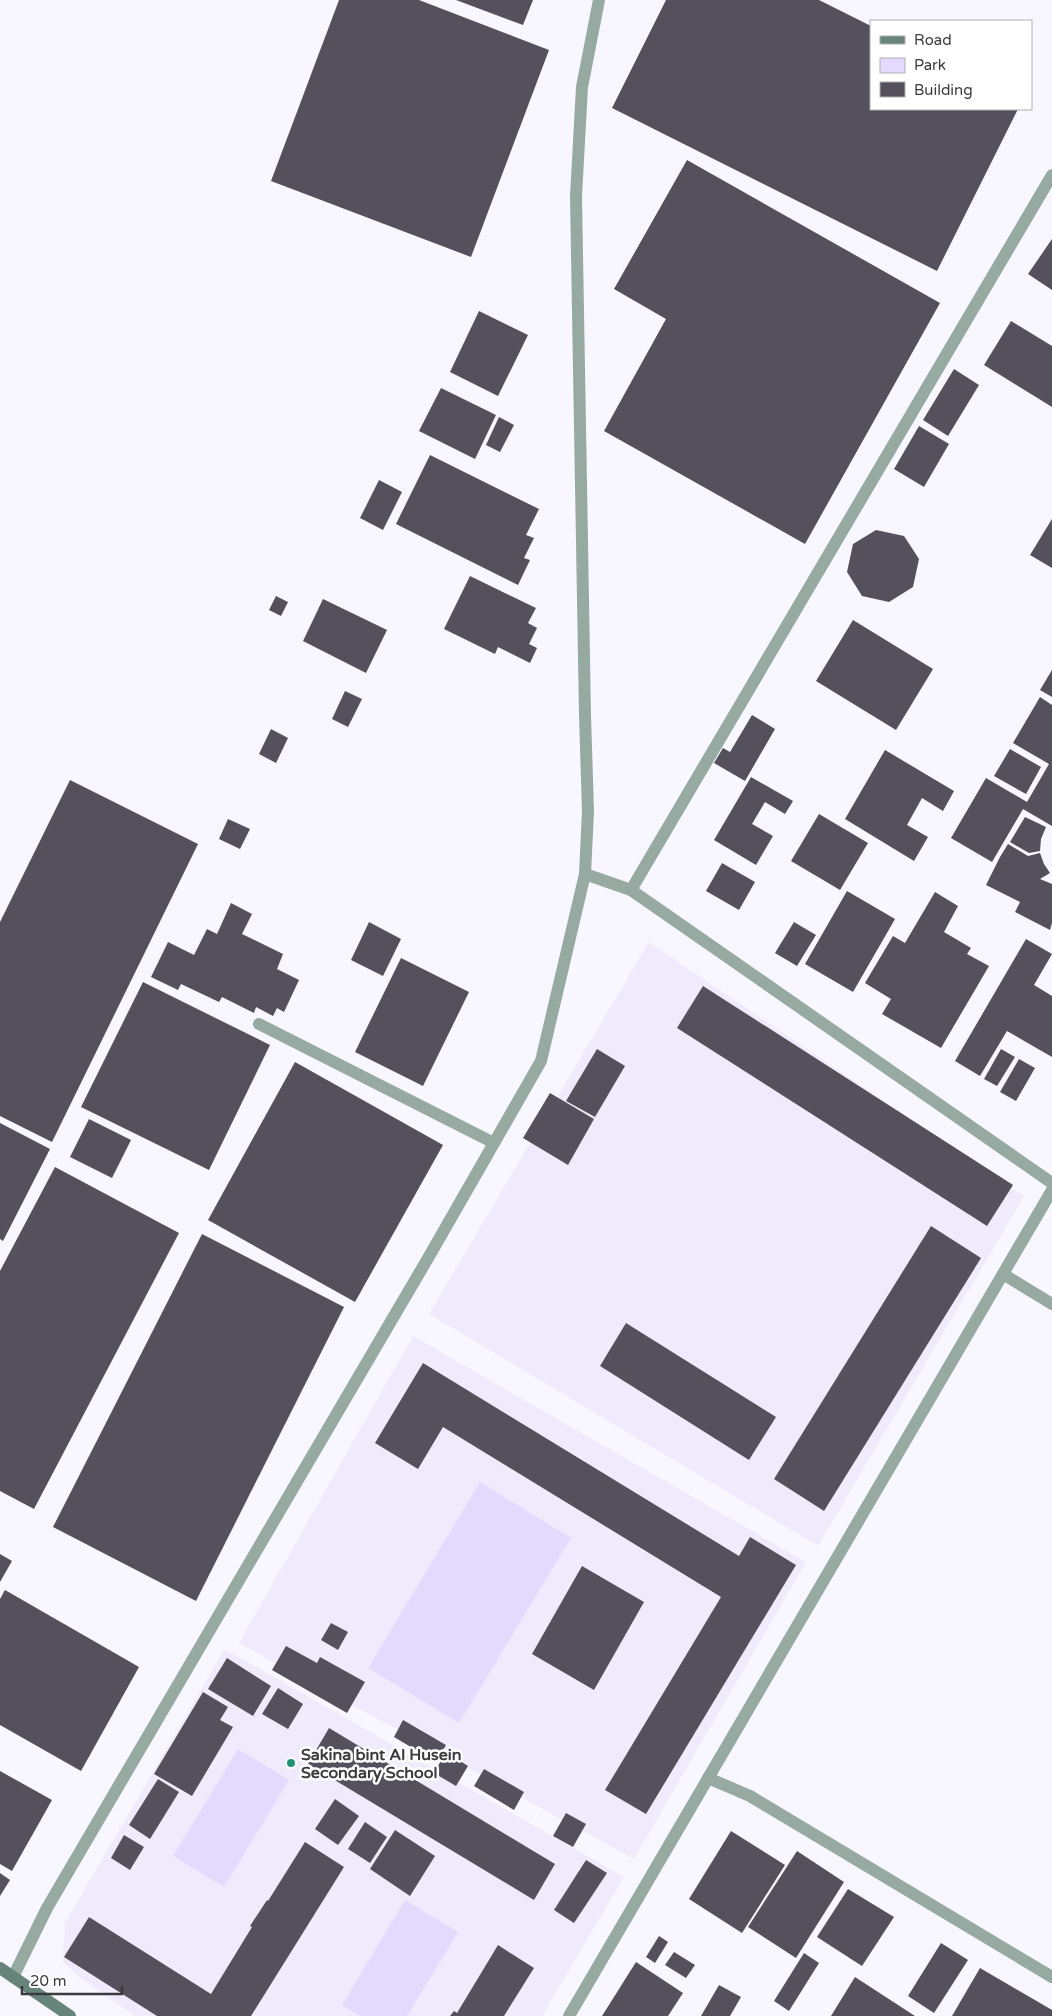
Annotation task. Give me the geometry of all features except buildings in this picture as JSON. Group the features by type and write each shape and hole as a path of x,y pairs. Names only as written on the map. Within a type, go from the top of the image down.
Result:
{"main road":[{"path":"0,1968 70,2016"}],"street":[{"path":"13,1977 47,1908 431,1253 541,1061 585,874 588,811 576,196 582,87 599,0"},
{"path":"631,890 1052,175"},
{"path":"585,874 631,890 1052,1182"},
{"path":"260,1024 494,1144"},
{"path":"569,2016 1052,1190"},
{"path":"1004,1274 1052,1304"},
{"path":"708,1778 750,1796 1052,1977"}],"shaded area":[{"path":"649,942 1024,1196 818,1546 429,1314"},
{"path":"413,1336 806,1562 634,1859 239,1643"},
{"name":"Sakina bint Al Husein Secondary School","path":"225,1649 624,1877 542,2016 135,2016 80,1978 63,1962 65,1923"}],"green space":[{"path":"480,1482 571,1538 459,1723 368,1668"},
{"path":"238,1749 289,1780 224,1887 173,1856"},
{"path":"405,1900 458,1932 407,2016 360,2016 342,2005"}],"place":[{"name":"Sakina bint Al Husein Secondary School","path":"291,1763"}]}
